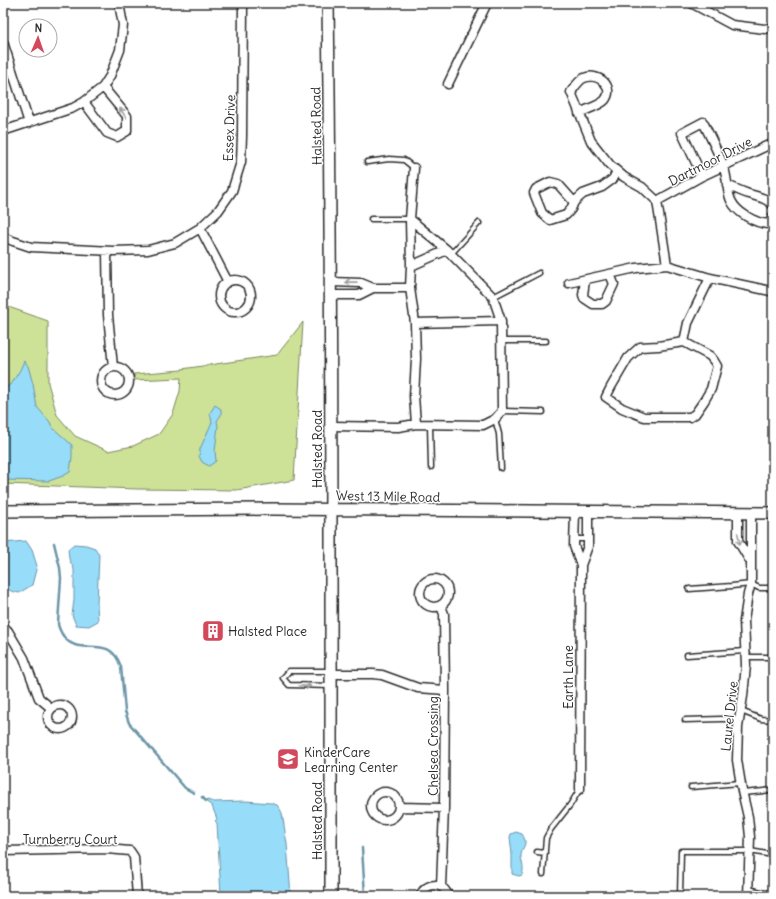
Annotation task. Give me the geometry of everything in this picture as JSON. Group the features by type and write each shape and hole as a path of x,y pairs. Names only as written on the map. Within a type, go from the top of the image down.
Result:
{"street":[{"path":"3,131 73,108 84,102 103,87 110,76 120,50 122,25 118,3"},
{"name":"Essex Drive","path":"3,237 31,247 107,251 148,250 175,243 200,228 218,211 232,191 241,162 243,3"},
{"name":"Halsted Road","path":"328,3 331,282 331,896"},
{"path":"448,84 487,3"},
{"path":"691,3 732,26 765,29 773,27"},
{"path":"3,42 29,122"},
{"path":"579,113 604,100 607,95 607,88 604,82 598,77 591,76 582,78 571,92 579,113 591,141 610,166 642,187 657,201 667,265"},
{"path":"84,102 107,133 117,137 127,131 127,116 103,87"},
{"path":"702,176 682,133 703,122 724,166 731,202 741,212 761,224 770,224 773,216"},
{"name":"Dartmoor Drive","path":"657,201 702,176 773,143"},
{"path":"414,168 410,219 410,288 415,323 416,359 414,396 416,424"},
{"path":"574,202 558,184 550,182 536,190 534,193 542,213 550,220 566,215 574,202 583,194 602,187 613,178 617,171"},
{"path":"727,185 749,194 761,196 769,201 773,206"},
{"path":"331,426 398,427 416,424 483,425 495,419 502,412 501,321 493,298 449,252 410,219"},
{"path":"200,228 228,282"},
{"path":"107,251 108,315 113,367"},
{"path":"411,266 449,252"},
{"path":"569,283 636,268 667,265 710,278 773,292"},
{"path":"584,280 584,298 598,305 606,301 614,284 610,274"},
{"path":"684,342 688,322 710,278"},
{"path":"331,282 361,283 373,288 410,288"},
{"path":"331,295 359,295 373,288"},
{"path":"415,323 501,321"},
{"path":"684,342 710,356 717,366 711,389 695,414 690,417 644,417 622,408 606,397 628,358 640,347 684,342"},
{"name":"West 13 Mile Road","path":"3,511 211,509 773,513"},
{"name":"Earth Lane","path":"575,512 574,546 581,565"},
{"name":"Earth Lane","path":"580,790 581,565 588,546 588,512"},
{"path":"738,513 738,541 751,562"},
{"name":"Laurel Drive","path":"748,893 750,837 748,817 740,783 737,760 739,719 746,665 744,621 751,584 751,513"},
{"name":"Chelsea Crossing","path":"441,606 444,614 445,690 444,808 441,887"},
{"path":"3,626 8,631 24,658 38,698 51,708"},
{"path":"331,673 382,675 418,688 445,690"},
{"path":"399,807 444,808"},
{"name":"Turnberry Court","path":"3,851 107,849 130,851 134,857 137,896"},
{"path":"420,896 426,887 436,885 445,890 448,896"}],"lane":[{"path":"368,162 389,159 404,160 414,168"},
{"path":"371,219 410,219"},
{"path":"449,252 479,223"},
{"path":"493,298 538,273"},
{"path":"502,341 546,341"},
{"path":"502,412 544,412"},
{"path":"495,419 499,434 501,468"},
{"path":"430,425 431,467"},
{"path":"574,539 588,539"},
{"path":"689,589 751,584 759,588 773,588"},
{"path":"687,655 745,654 773,657"},
{"path":"331,673 289,671 283,678 288,685 331,686"},
{"path":"741,710 761,719 773,720"},
{"path":"685,720 739,719"},
{"path":"691,787 740,783"},
{"path":"543,874 546,838 580,790"},
{"path":"742,793 773,790"},
{"path":"680,896 680,851 750,851 773,854"},
{"path":"537,852 545,853"},
{"path":"748,893 773,893"}],"green space":[{"path":"3,305 48,321 48,383 57,415 75,436 108,451 133,446 159,434 173,414 180,391 181,378 134,380 134,374 182,370 277,355 303,322 294,480 237,490 137,489 3,484"}],"water":[{"path":"24,361 28,366 37,407 50,422 52,427 72,445 70,472 49,481 3,480 3,390 12,383"},
{"path":"215,405 221,409 221,415 217,421 218,426 215,451 216,461 209,466 202,462 199,456 200,449 212,422 210,413"},
{"path":"26,541 32,550 37,566 32,585 19,593 11,591 3,586 3,543"},
{"path":"74,544 86,545 95,548 99,555 97,604 98,621 89,626 76,625 72,615 74,600 74,569 69,559 68,549"},
{"path":"207,800 214,802 245,801 271,803 277,805 282,813 287,844 291,896 221,896 217,823 215,821 217,819 212,806 205,801"},
{"path":"516,832 522,834 525,841 521,855 523,872 522,875 519,876 512,874 510,837 511,834"}],"waterway":[{"path":"54,543 61,578 58,623 62,634 69,642 76,645 85,647 101,647 109,650 116,656 121,667 125,711 129,723 185,788 194,793"},
{"path":"202,797 206,801"},
{"path":"362,848 365,896"}],"place":[{"name":"Halsted Place","path":"213,631"},
{"name":"KinderCare Learning Center","path":"288,759"}]}
